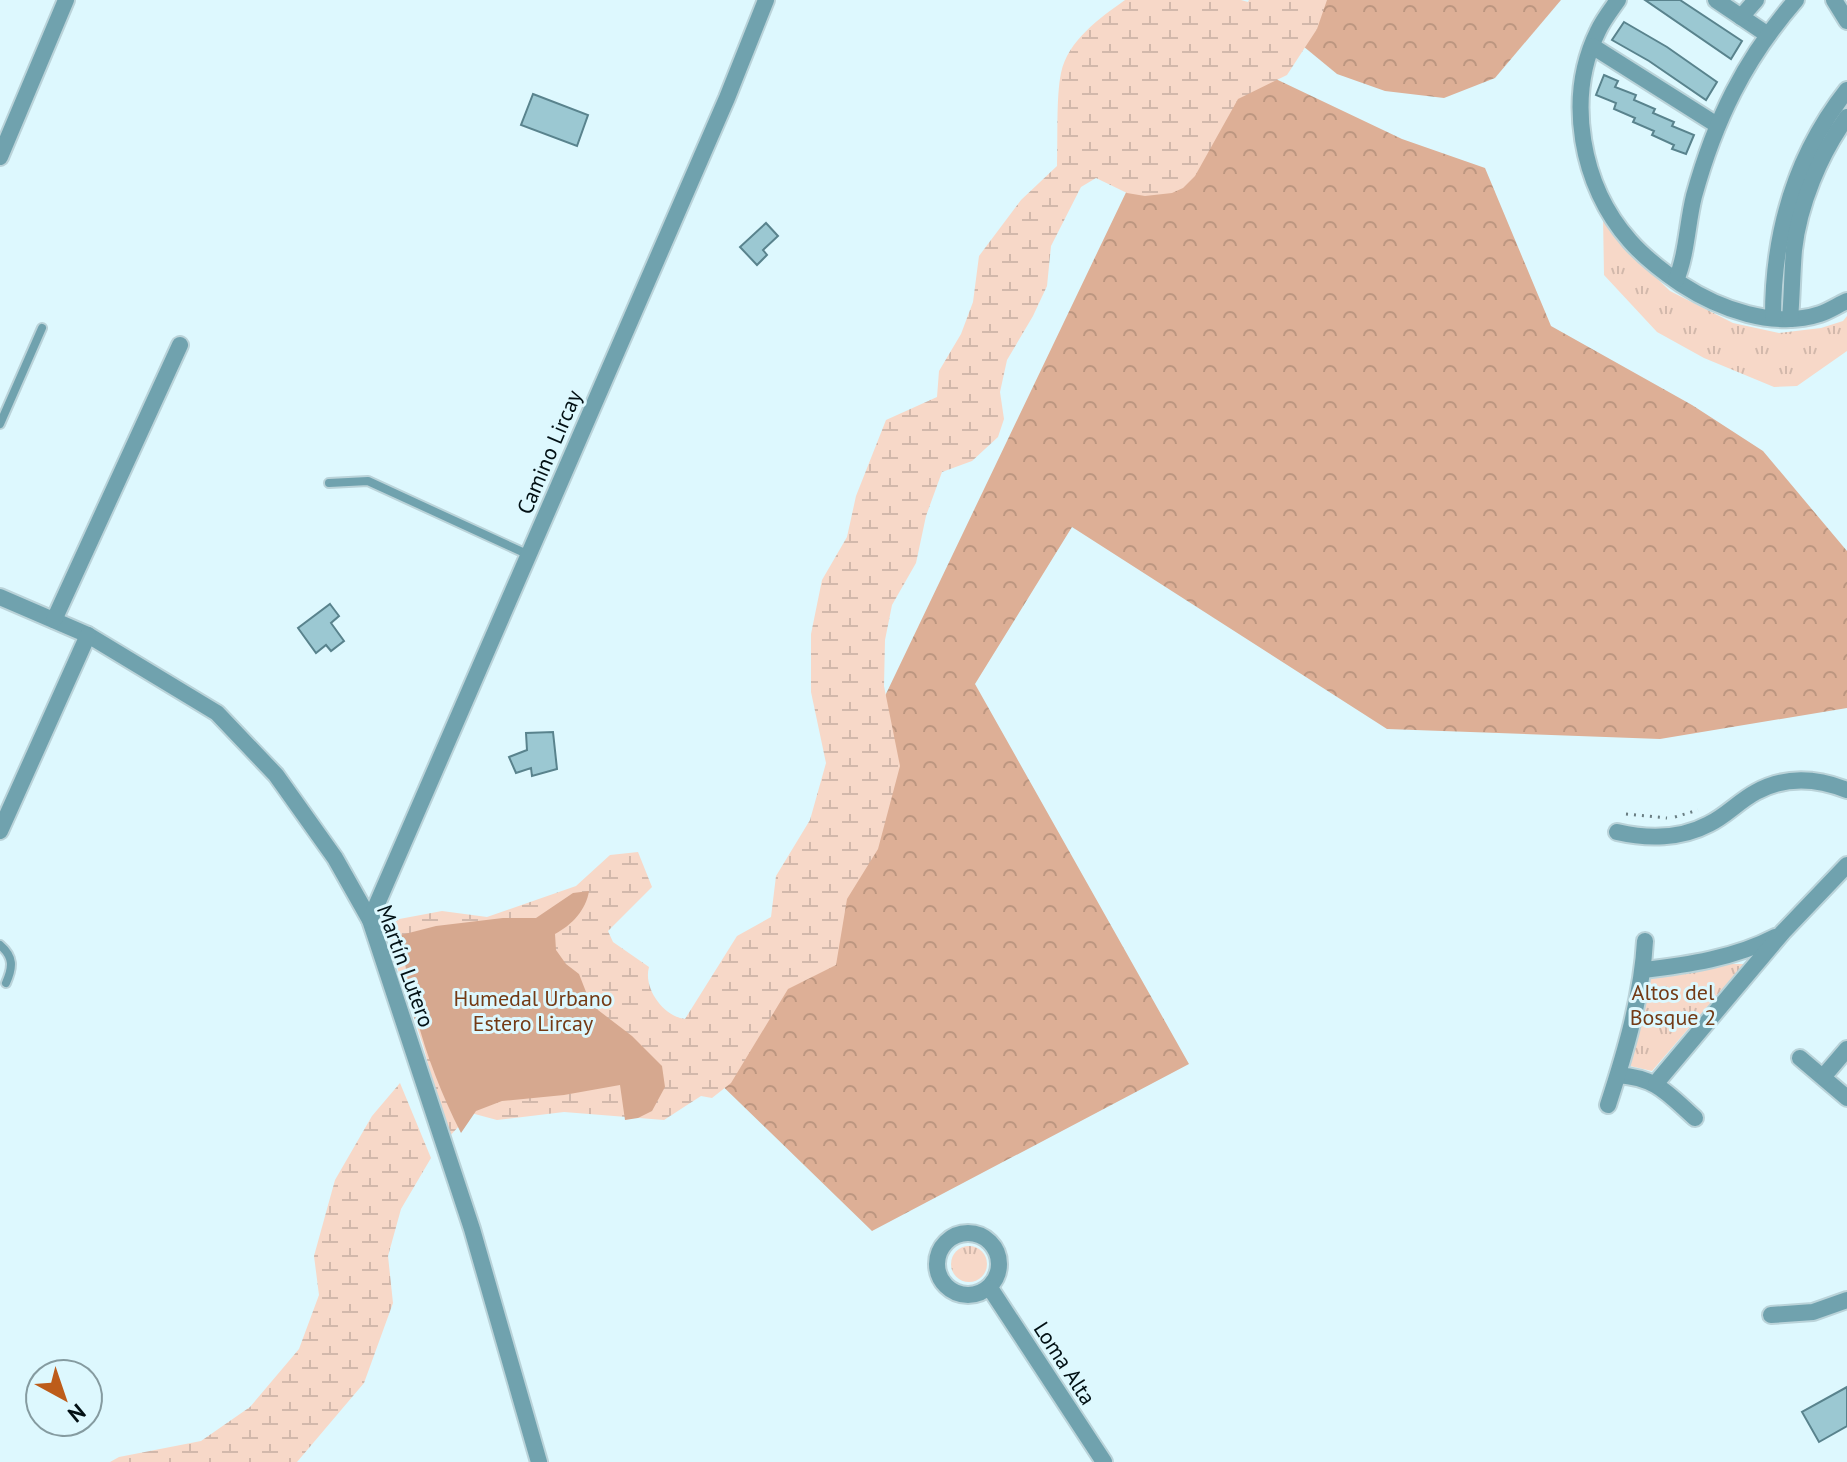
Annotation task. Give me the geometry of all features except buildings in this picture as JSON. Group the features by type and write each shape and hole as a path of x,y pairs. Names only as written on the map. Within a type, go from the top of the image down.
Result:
{"street":[{"path":"0,157 66,0"},
{"name":"Camino Lircay","path":"370,920 727,98 766,0"},
{"path":"1618,0 1598,30 1592,46 1582,85 1581,126 1596,187 1628,240 1642,255 1702,298 1744,313 1790,319 1819,314 1847,301"},
{"path":"1716,0 1768,35"},
{"path":"1741,17 1756,0"},
{"path":"1676,280 1684,260 1693,199 1727,101 1768,35 1796,0"},
{"path":"1834,0 1847,21"},
{"path":"1592,46 1717,125"},
{"path":"1773,317 1775,264 1786,211 1816,137 1847,90"},
{"path":"1790,319 1795,247 1805,201 1823,158 1847,117"},
{"path":"54,620 180,345"},
{"name":"Martín Lutero","path":"0,597 88,635 217,713 276,775 316,829 370,920 472,1229 539,1462"},
{"path":"0,831 4,811 88,635"},
{"path":"1617,832 1657,837 1686,833 1709,824 1756,792 1777,784 1805,780 1829,783 1847,790"},
{"path":"1656,1083 1783,932 1847,865"},
{"path":"1643,970 1693,963 1758,946 1783,932"},
{"path":"1608,1105 1643,970 1645,941"},
{"path":"1823,1077 1847,1049"},
{"path":"1800,1058 1847,1098"},
{"path":"1618,1075 1656,1083 1695,1118"},
{"name":"Loma Alta","path":"990,1288 1104,1462"},
{"path":"1771,1315 1813,1312 1847,1300"}],"lane":[{"path":"0,424 42,328"},
{"path":"329,483 368,481 529,555"},
{"path":"0,945 10,958 12,968 6,983"}],"green space":[{"name":"Humedal Urbano Estero Lircay","path":"1125,0 1327,0 1317,29 1287,75 1238,99 1195,176 1183,188 1172,193 1145,196 1127,193 1096,178 1081,187 1051,246 1047,286 1007,360 1000,392 1004,419 998,437 972,461 942,472 926,516 916,563 892,605 885,640 884,686 900,766 878,849 847,899 836,965 788,989 731,1083 712,1098 701,1096 664,1120 564,1112 497,1120 471,1113 448,1138 423,1045 391,949 394,920 442,911 487,917 576,886 610,855 638,852 652,887 608,931 613,942 649,967 649,984 662,1007 685,1019 737,936 771,917 776,876 810,820 826,763 811,692 811,634 822,580 847,537 856,496 886,420 937,397 939,371 961,334 973,302 979,256 1021,200 1057,166 1059,83 1070,50 1086,31"},
{"path":"1256,0 1561,0 1495,78 1444,98 1385,91 1337,74 1275,23"},
{"path":"1198,42 1402,139 1485,168 1551,326 1692,405 1763,451 1847,551 1847,708 1660,739 1387,729 1072,527 975,684 1189,1064 872,1231 706,1070"},
{"path":"1603,215 1637,259 1670,291 1733,323 1779,333 1821,328 1843,321 1847,316 1847,351 1797,386 1774,387 1704,358 1657,332 1604,275"},
{"name":"Altos del Bosque 2","path":"1744,964 1652,1071 1630,1066 1651,979"},
{"path":"400,1083 431,1158 401,1209 388,1256 393,1303 364,1383 297,1462 110,1462 119,1457 201,1441 250,1407 299,1349 319,1295 314,1256 335,1180 372,1116"},
{"path":"969,1246 982,1251 987,1264 982,1277 969,1282 956,1277 951,1264 956,1251"}],"shaded area":[{"path":"589,891 577,916 555,934 556,950 566,964 579,974 588,997 598,1010 632,1036 662,1066 665,1087 652,1111 638,1118 625,1120 620,1085 502,1101 476,1111 461,1133 422,1037 409,987 401,935 436,926 503,918 536,918 573,893"}]}
